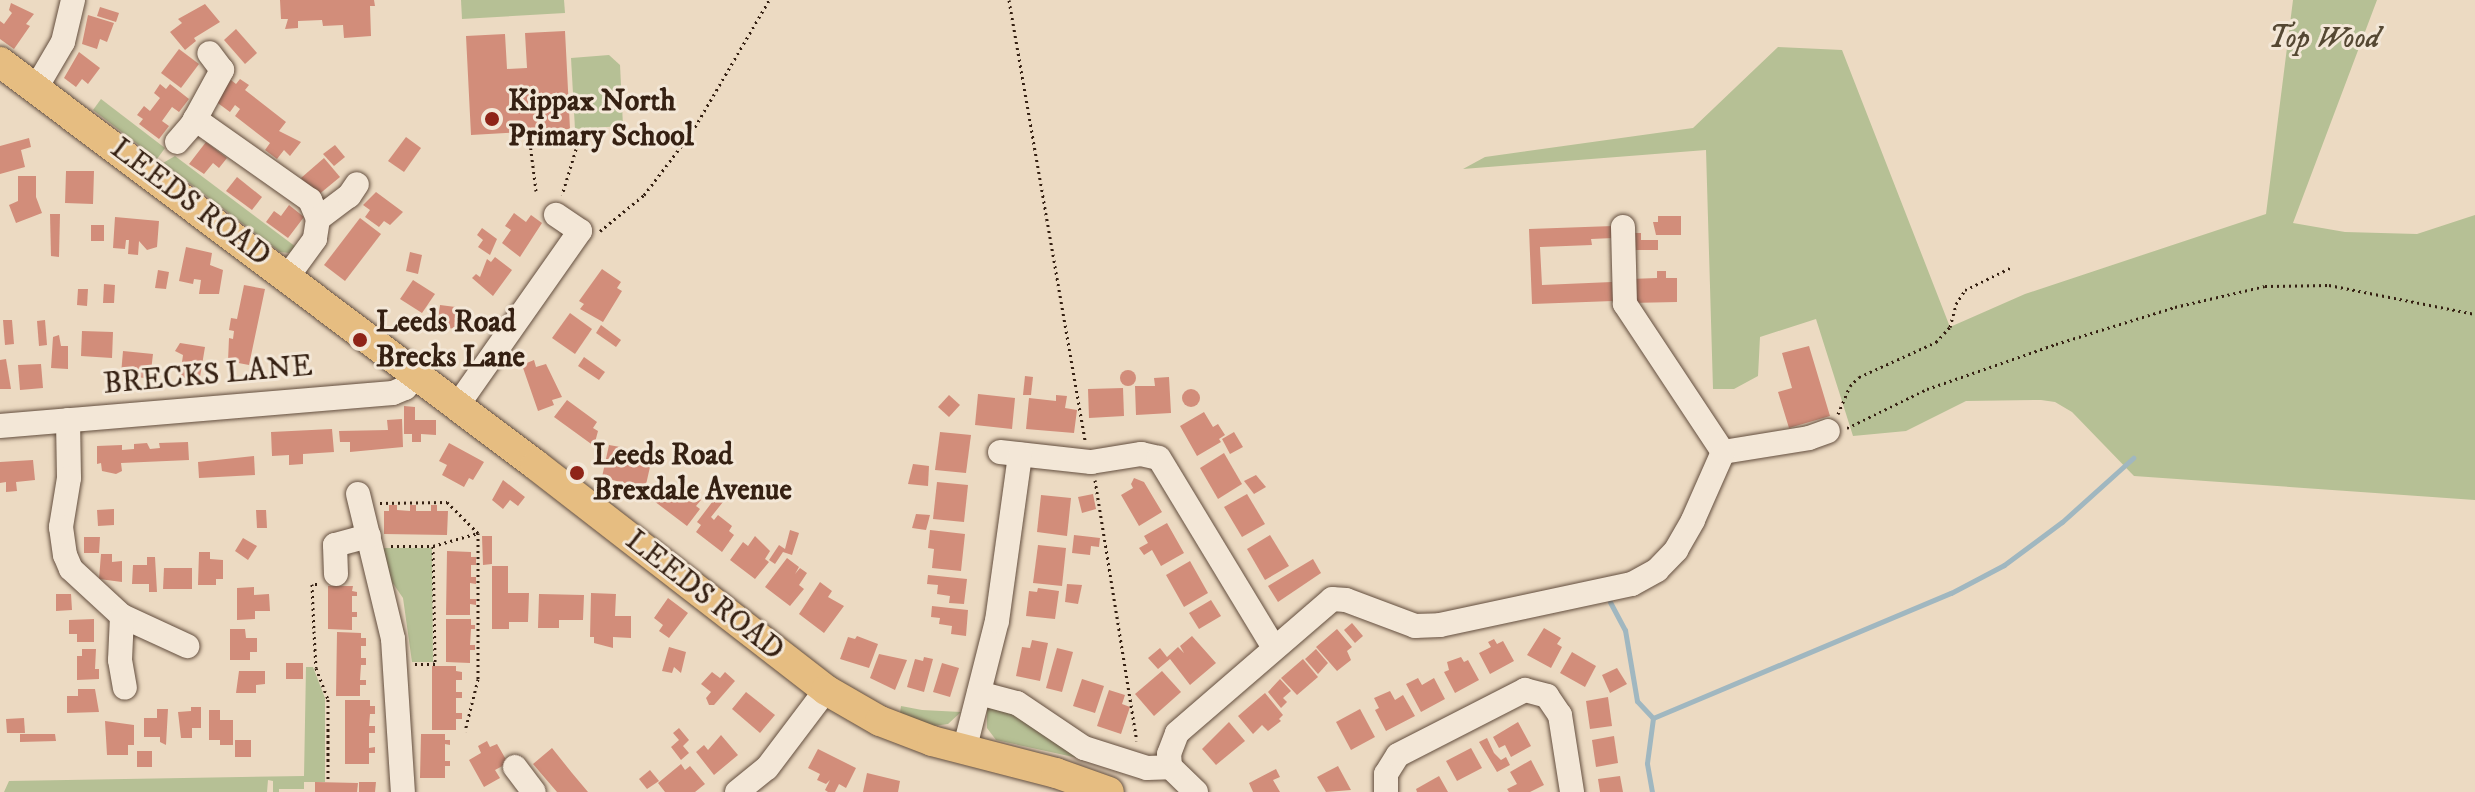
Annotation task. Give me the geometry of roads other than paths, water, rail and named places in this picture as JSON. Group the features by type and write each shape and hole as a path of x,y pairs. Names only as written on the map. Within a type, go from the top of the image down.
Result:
{"main road":[{"name":"LEEDS ROAD","path":"0,62 288,276 826,690 880,721 964,751 1056,773 1109,792"}],"street":[{"path":"36,88 63,42 73,0"},
{"path":"177,142 195,119 222,70 209,53"},
{"path":"195,119 310,200 318,219 315,239 288,276"},
{"path":"318,219 349,196 357,184"},
{"path":"457,406 580,231 558,211"},
{"path":"1623,227 1625,304 1723,452"},
{"name":"BRECKS LANE","path":"0,426 393,393 405,388 416,376"},
{"path":"68,420 69,478 61,527 65,555 80,580 122,616 187,646"},
{"path":"1723,452 1809,438 1828,431"},
{"path":"1170,767 1172,743 1184,725 1332,599 1346,600 1400,622 1428,627 1632,584 1657,570 1685,537 1723,452"},
{"path":"964,751 997,621 1010,454 1091,462 1141,454 1159,458 1166,464 1274,648"},
{"path":"359,499 388,610 396,665 403,792"},
{"path":"331,579 335,545 370,541"},
{"path":"122,616 120,660 125,688"},
{"path":"737,792 767,768 826,690"},
{"path":"1386,792 1386,774 1398,755 1525,690 1547,696 1560,715 1572,792"},
{"path":"979,693 1026,708 1070,742 1141,766 1170,767 1196,792"},
{"path":"515,767 534,792"}],"waterway":[{"path":"1653,718 1951,593 2004,565 2062,522 2133,458"},
{"path":"1610,602 1625,630 1637,701 1653,718"},
{"path":"1652,792 1647,763 1653,718"}],"place":[{"name":"Kippax North Primary School","path":"492,119"},
{"name":"Leeds Road Brecks Lane","path":"360,340"},
{"name":"Leeds Road Brexdale Avenue","path":"577,473"}],"park label":[{"name":"Top Wood","path":"2324,39"}]}
